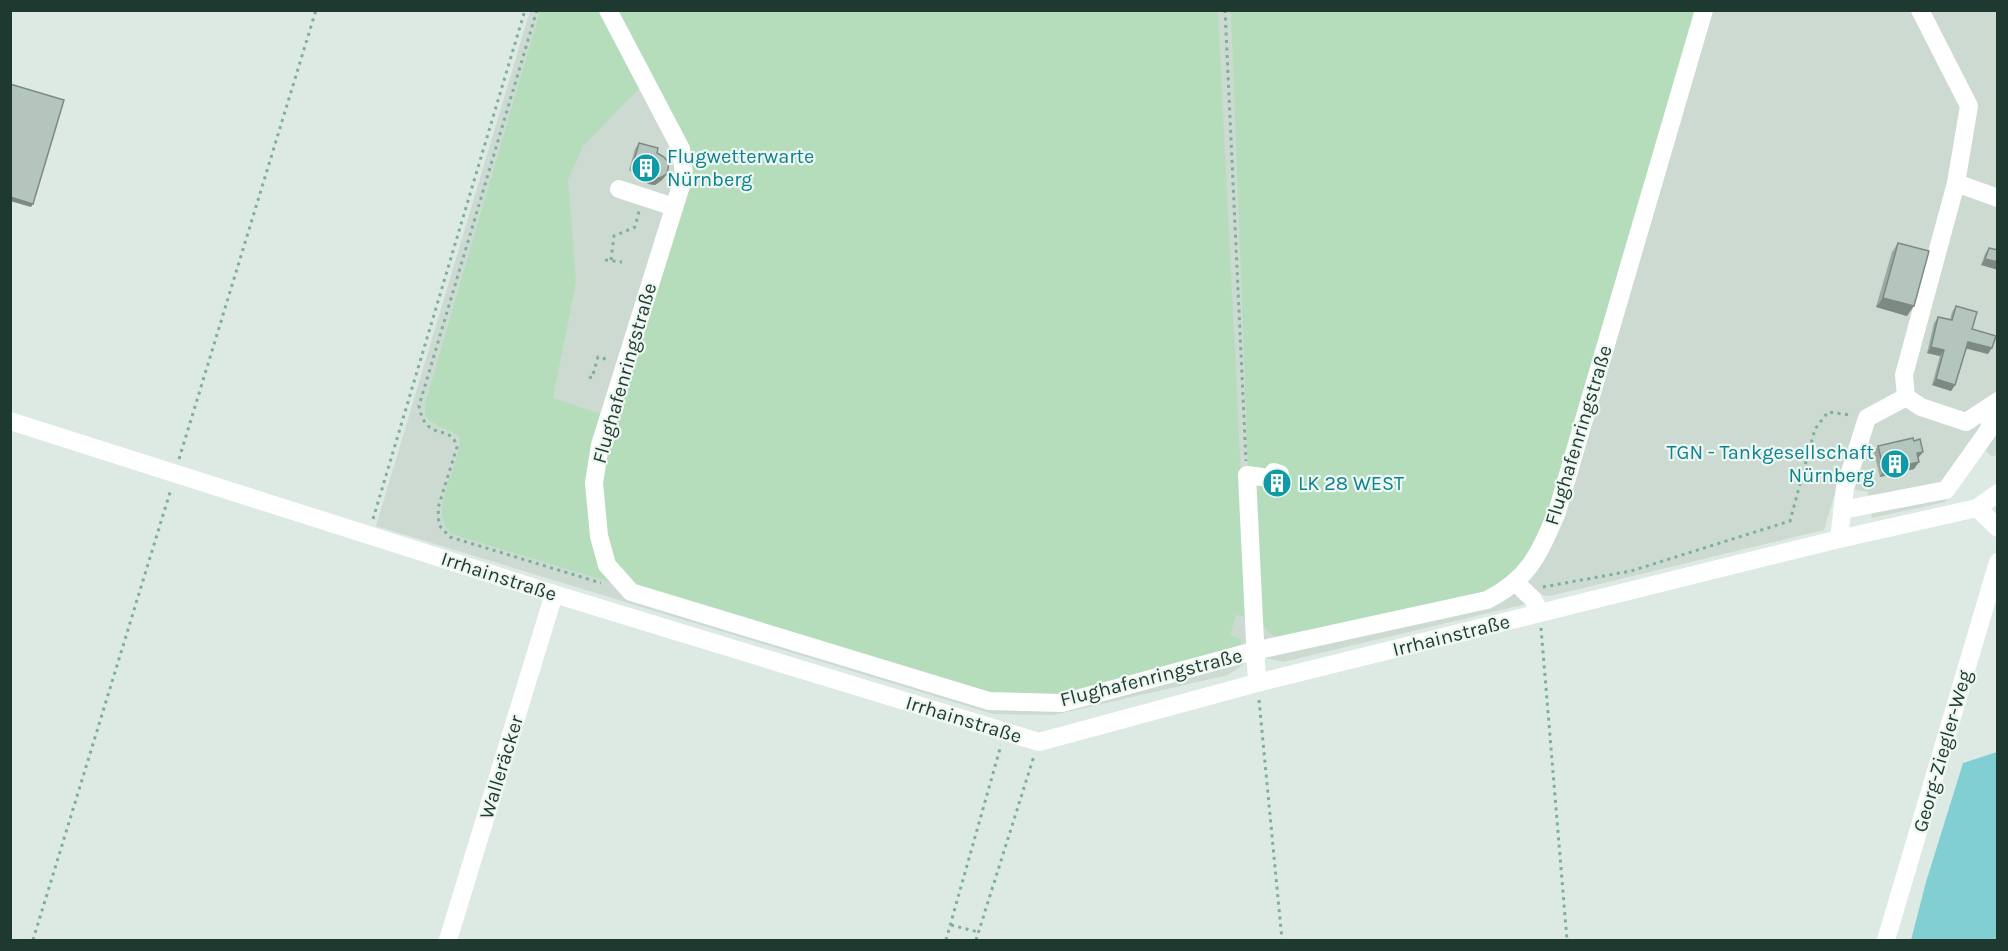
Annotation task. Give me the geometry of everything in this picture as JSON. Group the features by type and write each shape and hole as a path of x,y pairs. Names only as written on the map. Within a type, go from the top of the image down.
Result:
{"street":[{"name":"Flughafenringstraße","path":"608,10 681,149 684,176 600,445 594,483 598,537 607,564 631,592 989,701 1062,703 1254,651 1487,600 1520,587 1557,512 1704,10"},
{"path":"1906,397 1904,375 1956,183 1969,106 1920,10"},
{"path":"1956,183 1998,198"},
{"path":"619,189 674,207"},
{"path":"1839,539 1845,488 1867,418 1906,397"},
{"path":"1906,397 1922,407 1993,429"},
{"path":"1966,422 1998,402"},
{"path":"1842,510 1946,490 1993,429 1998,402"},
{"name":"Irrhainstraße","path":"10,421 554,594 1039,742 1257,683 1839,539 1977,508 1998,493"},
{"path":"1257,683 1247,475 1269,478 1274,472 1280,474"},
{"path":"1977,508 1998,528"},
{"name":"Georg-Ziegler-Weg","path":"1886,940 1998,562"},
{"path":"1520,587 1533,599 1540,613"},
{"name":"Walleräcker","path":"448,940 554,594"}],"path":[{"path":"33,940 316,10"},
{"path":"368,535 525,10"},
{"path":"537,10 419,406 422,419 430,429 450,435 456,440 457,447 438,508 439,525 450,537 631,592"},
{"path":"1225,10 1247,475"},
{"path":"611,260 614,236 635,227 643,197"},
{"path":"605,260 622,262"},
{"path":"589,378 592,378 598,357 624,364"},
{"path":"1520,587 1630,571 1790,521 1815,429 1828,412 1867,418"},
{"path":"1540,613 1567,940"},
{"path":"1257,683 1282,940"},
{"path":"946,940 1004,732"},
{"path":"976,940 1039,742"},
{"path":"951,924 978,932"}],"shaded area":[{"path":"530,11 1997,11 1997,454 1992,457 1983,448 1945,502 1872,518 1868,492 1837,486 1824,530 1550,596 1535,594 1530,603 1283,662 1261,657 1250,660 1228,675 1054,715 993,714 376,526"}],"green space":[{"path":"540,11 603,11 641,87 583,146 568,180 576,282 553,398 603,415 592,455 613,583 452,534 444,523 442,505 457,458 460,437 433,423 425,416 425,404"},
{"path":"613,11 1218,11 1248,617 1236,615 1230,635 1242,640 1239,648 1084,694 1011,698 654,596 633,583 613,563 601,504 600,473 692,155"},
{"path":"1231,11 1698,11 1550,511 1529,557 1513,575 1483,595 1286,639 1270,633 1261,618 1255,581 1253,481 1279,489 1282,480 1251,471 1248,466"}],"water":[{"path":"1997,752 1997,940 1911,940 1926,882 1963,763"}],"building":[{"path":"10,84 64,100 33,204 10,197"},
{"name":"Flugwetterwarte Nürnberg","path":"639,143 658,148 657,153 669,163 667,174 660,178 653,178 633,164"},
{"path":"1898,243 1929,251 1914,306 1883,298"},
{"path":"1989,248 1998,250 1998,262 1985,259"},
{"path":"1956,306 1977,312 1972,329 1996,336 1992,348 1968,342 1955,385 1936,379 1944,350 1931,347 1938,317 1952,320"},
{"name":"TGN - Tankgesellschaft Nürnberg","path":"1913,438 1914,441 1920,439 1923,452 1917,453 1919,462 1884,470 1878,446"}],"place":[{"name":"Flugwetterwarte Nürnberg","path":"646,168"},
{"name":"TGN - Tankgesellschaft Nürnberg","path":"1895,464"},
{"name":"LK 28 WEST","path":"1277,483"}]}
